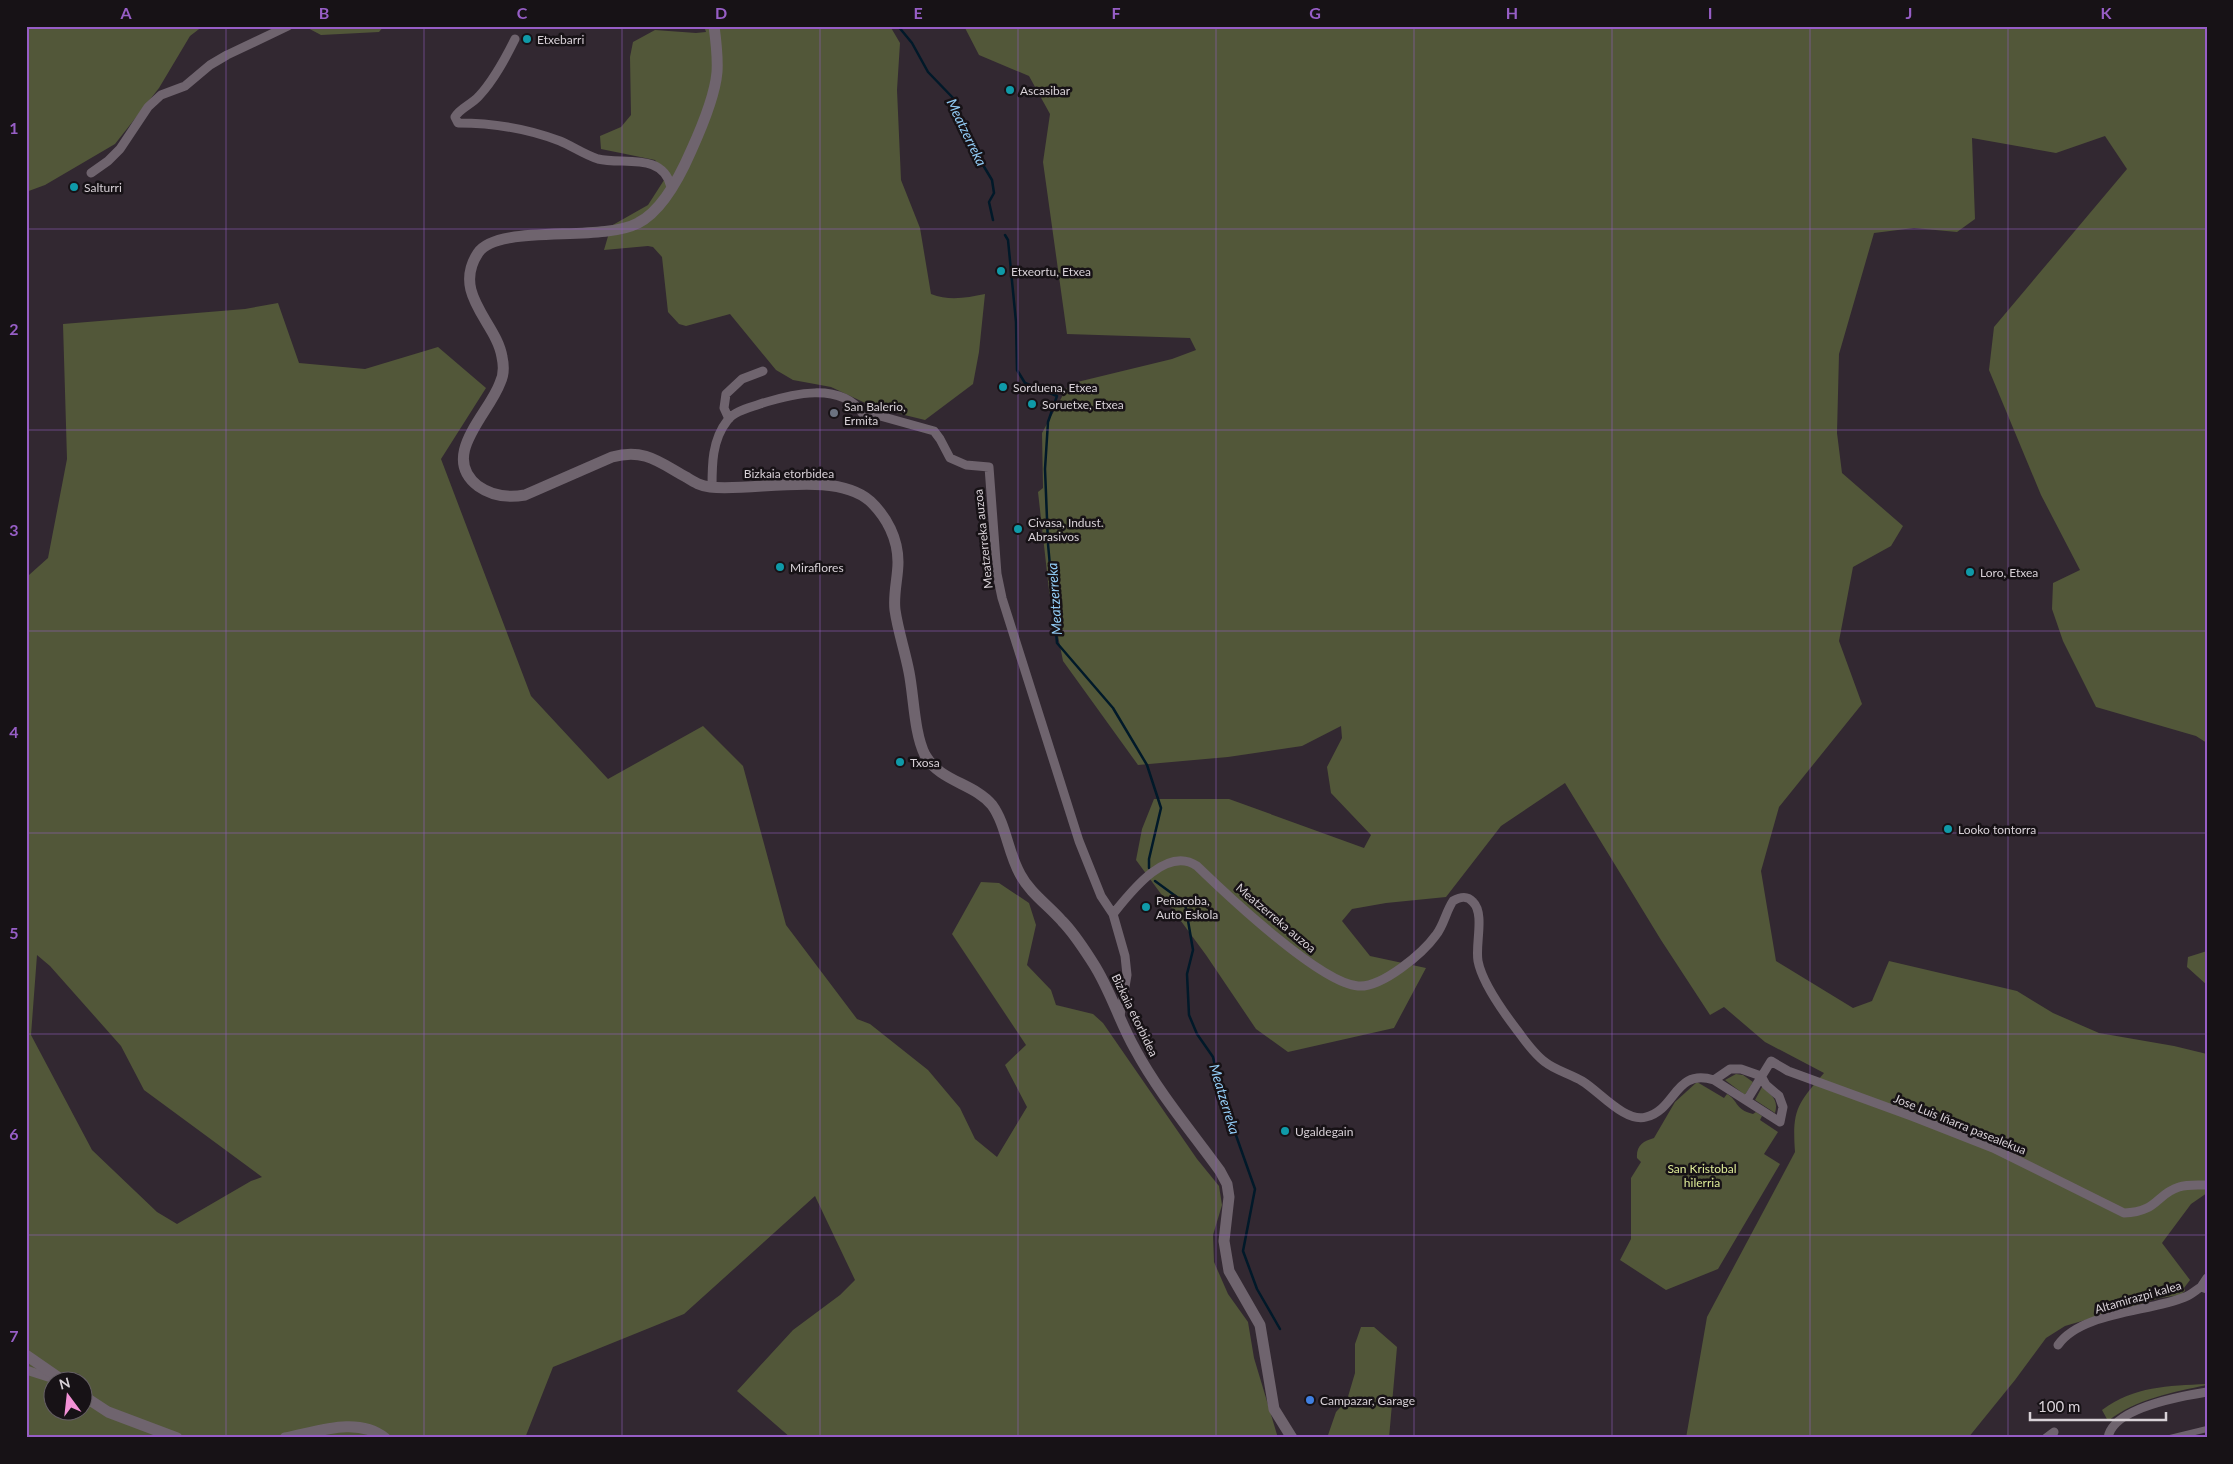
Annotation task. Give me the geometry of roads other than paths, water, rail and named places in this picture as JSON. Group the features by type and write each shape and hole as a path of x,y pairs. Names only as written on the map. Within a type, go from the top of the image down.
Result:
{"street":[{"path":"91,173 108,161 120,149 148,107 161,95 190,83 210,64 227,54 288,26"},
{"name":"Bizkaia etorbidea","path":"714,26 717,72 702,127 680,174 655,209 639,223 618,230 600,234 522,236 487,244 479,251 471,272 474,302 501,351 504,370 491,402 467,440 464,451 464,464 473,482 486,492 513,498 525,495 597,462 626,453 638,453 655,460 700,486 780,485 841,487 855,492 868,500 881,513 891,529 896,546 898,562 894,607 908,669 921,743 926,755 943,775 978,793 993,807 1020,874 1031,890 1065,923 1075,936 1108,987 1133,1047 1220,1171 1227,1184 1229,1196 1224,1241 1225,1257 1238,1290 1260,1324 1274,1409 1292,1438"},
{"path":"515,39 486,87 474,101 458,113 455,118 458,123 510,126 550,137 597,158 649,163 662,172 671,187"},
{"path":"712,487 712,460 716,443 729,420 724,408 726,394 742,379 763,371"},
{"name":"Meatzerreka auzoa","path":"729,420 741,411 791,394 805,392 842,397 855,403 863,414 872,414 934,431 950,458 966,465 989,467 997,574 1002,598 1090,871 1101,896 1113,914 1128,968 1120,1016"},
{"name":"Meatzerreka auzoa","path":"1113,914 1134,887 1150,875 1171,863 1187,862 1197,866 1296,952 1336,978 1359,986 1369,985 1383,979 1411,960 1437,934 1453,901 1464,897 1469,898 1477,908 1479,916 1477,949 1481,970 1517,1030 1546,1064 1584,1082 1624,1113 1642,1118 1655,1113 1686,1081 1702,1076 1714,1080"},
{"name":"Jose Luis Iñarra pasealekua","path":"1761,1076 1770,1061 1788,1071 1914,1116 1993,1148 2124,1213 2149,1208 2178,1187 2207,1185"},
{"path":"1730,1068 1741,1069 1761,1076 1766,1085 1779,1096 1783,1108 1780,1122 1714,1080 1730,1068"},
{"path":"1747,1100 1761,1076"},
{"path":"2204,1288 2207,1278"},
{"name":"Altamirazpi kalea","path":"2058,1345 2063,1338 2074,1330 2113,1315 2176,1300 2204,1288"},
{"path":"26,1355 51,1372"},
{"path":"26,1370 42,1374"},
{"path":"2108,1434 2119,1418 2173,1398 2207,1392"},
{"path":"92,1402 108,1412 177,1438"},
{"path":"285,1438 352,1426 364,1427 385,1438"},
{"path":"2170,1438 2207,1429"},
{"path":"2046,1438 2054,1432"}],"waterway":[{"name":"Meatzerreka","path":"898,26 912,43 928,72 955,100 974,150 992,180 994,193 989,202 993,220"},
{"name":"Meatzerreka","path":"1005,235 1008,240 1016,322 1017,370 1025,383 1057,396 1048,422 1045,469 1048,544 1057,643 1113,708 1147,765 1161,808 1149,859 1149,868"},
{"name":"Meatzerreka","path":"1155,881 1185,903 1193,950 1187,974 1189,1015 1197,1034 1213,1057 1221,1093 1255,1189 1243,1251 1257,1289 1280,1329"}],"place":[{"name":"Etxebarri","path":"527,39"},
{"name":"Ascasibar","path":"1010,90"},
{"name":"Salturri","path":"74,187"},
{"name":"Etxeortu, Etxea","path":"1001,271"},
{"name":"Sorduena, Etxea","path":"1003,387"},
{"name":"Soruetxe, Etxea","path":"1032,404"},
{"name":"San Balerio, Ermita","path":"834,413"},
{"name":"Civasa, Indust. Abrasivos","path":"1018,529"},
{"name":"Miraflores","path":"780,567"},
{"name":"Loro, Etxea","path":"1970,572"},
{"name":"Txosa","path":"900,762"},
{"name":"Looko tontorra","path":"1948,829"},
{"name":"Peñacoba, Auto Eskola","path":"1146,907"},
{"name":"Ugaldegain","path":"1285,1131"},
{"name":"Campazar, Garage","path":"1310,1400"}],"park label":[{"name":"San Kristobal hilerria","path":"1702,1175"}]}
